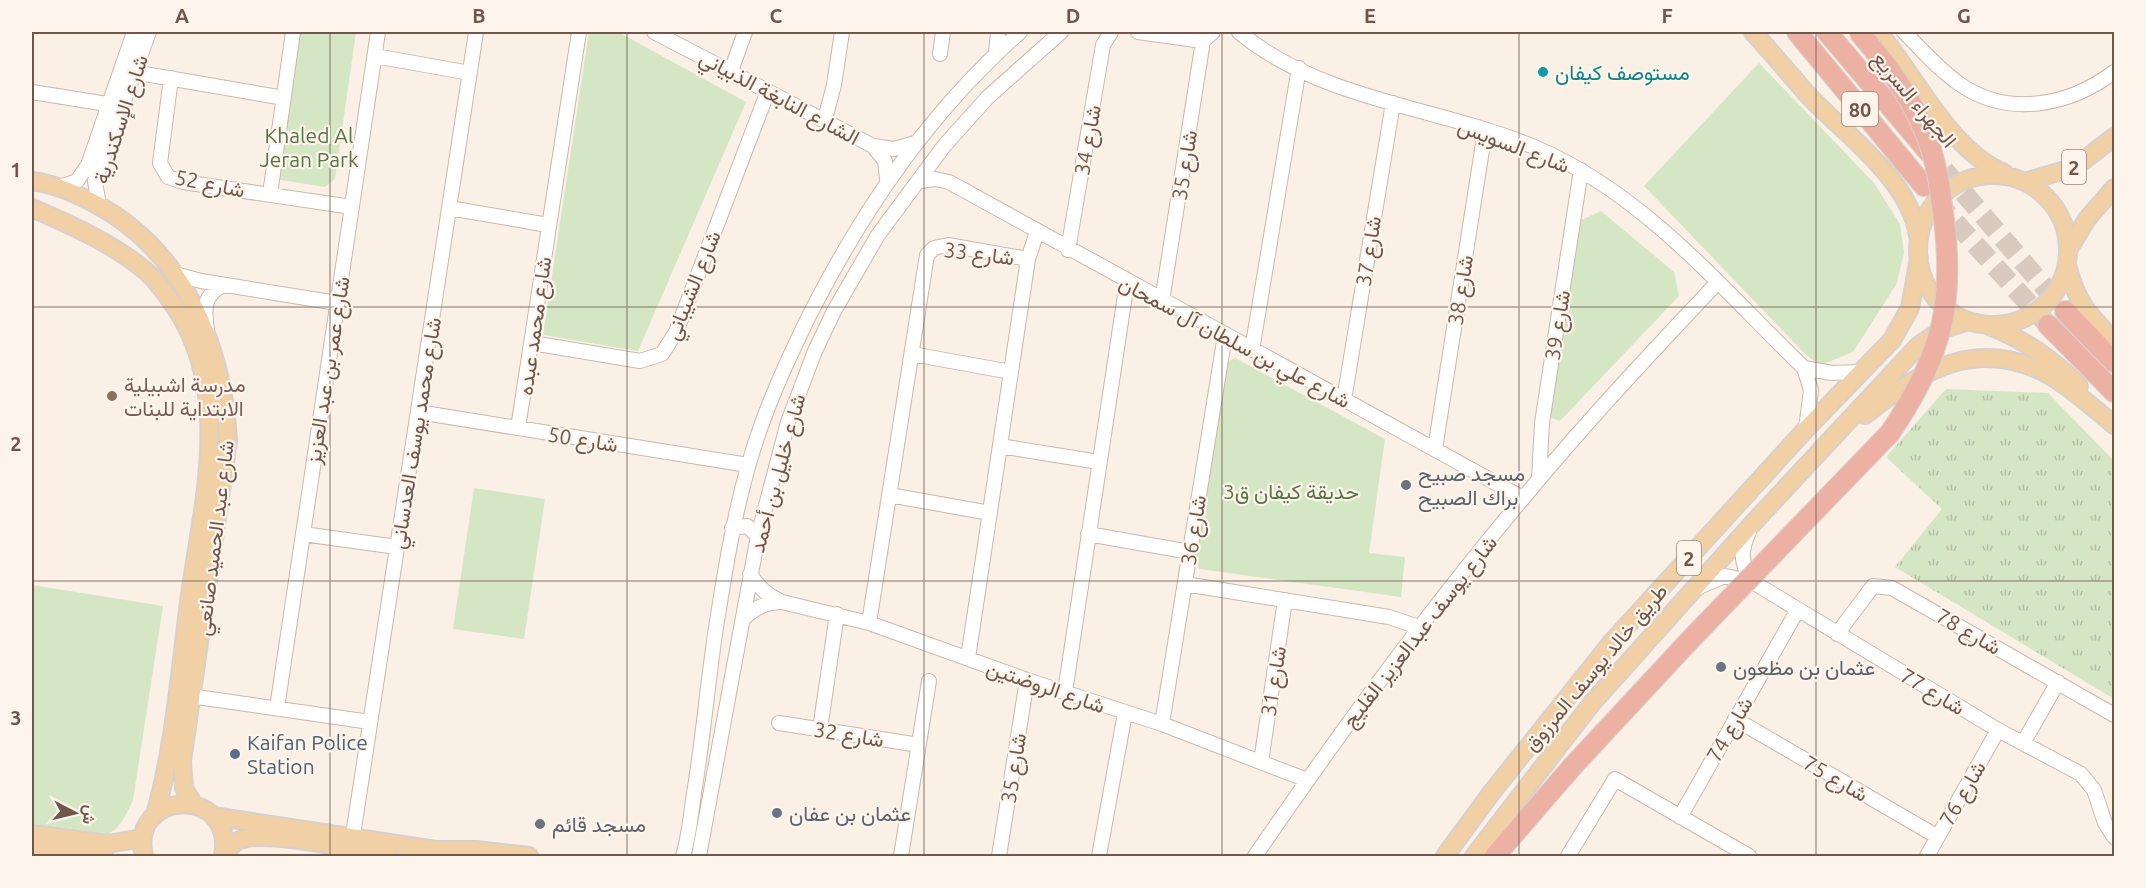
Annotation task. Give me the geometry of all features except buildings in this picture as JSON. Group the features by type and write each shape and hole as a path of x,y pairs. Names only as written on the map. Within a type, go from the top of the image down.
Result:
{"highway":[{"name":"80","path":"1797,32 1924,186"},
{"name":"الجهراء السريع","path":"1827,32 1944,170"},
{"path":"1495,856 1572,767 1691,639 1890,433 1916,394 1934,353 1943,321 1949,281 1948,243 1936,169 1925,130 1908,97 1859,32"},
{"path":"2065,311 2115,362"},
{"path":"2048,325 2115,392"}],"main road":[{"path":"1753,32 1808,94 1902,192 1913,214 1923,275 1935,296 1953,313 2025,342 2050,358 2115,423"},
{"name":"الجهراء السريع","path":"1878,32 1897,54 1961,145 1985,165 2018,179"},
{"name":"2","path":"2018,179 2075,167 2115,137"},
{"path":"1919,241 1929,212 1950,188 1968,179 1989,175 2018,179 2040,191 2056,210 2066,233 2067,257 2075,294 2086,312 2115,341"},
{"name":"شارع عبد الحميد صانعي","path":"32,181 60,187 99,206 130,225 163,258 175,274 208,336 226,404 228,441 184,695 155,815 146,827 142,838"},
{"name":"2","path":"2067,257 2087,219 2115,188"},
{"name":"شارع عبد الحميد صانعي","path":"32,208 115,250 147,272 162,288 183,319 195,345 210,408 207,475 184,695 182,774 184,788 194,805"},
{"path":"115,250 121,252 132,246 135,235 130,225"},
{"path":"1985,324 2017,321 2044,305 2062,279 2067,257"},
{"name":"طريق خالد يوسف المرزوق","path":"1445,856 1492,792 1611,644 1806,429 1892,340 1904,323 1912,300 1919,258"},
{"name":"طريق خالد يوسف المرزوق","path":"1474,856 1592,703 1754,522 1918,346 1943,329 1969,321"},
{"path":"1822,449 1914,379 1946,364 1981,358 2018,362 2049,375 2115,423"},
{"path":"1541,769 1580,704 1625,650 1622,642 1611,644"},
{"path":"155,815 166,807 180,804 194,805 213,816 353,835 436,850 529,856"},
{"path":"213,816 221,828 225,841 223,856"},
{"path":"32,834 108,844 142,838 144,856"},
{"path":"223,856 231,845 241,840 263,837 387,856"},
{"path":"32,846 104,856"}],"street":[{"name":"شارع الإسكندرية","path":"99,206 95,181 97,154 107,104 134,32"},
{"name":"شارع الإسكندرية","path":"60,187 77,181 97,154 149,32"},
{"path":"270,194 293,32"},
{"name":"شارع عمر بن عبد العزيز","path":"277,708 378,32"},
{"name":"شارع محمد يوسف العدساني","path":"353,835 476,32"},
{"name":"شارع محمد عبده","path":"518,428 579,32"},
{"name":"الشارع النابغة الذبياني","path":"654,32 873,146 885,161 885,183"},
{"path":"731,71 745,32"},
{"path":"825,119 834,85 842,32"},
{"path":"940,54 943,32"},
{"path":"996,53 998,32"},
{"name":"شارع خليل بن أحمد","path":"683,856 705,728 711,668 732,528 748,465 771,399 819,297 858,224 885,183 927,127 996,53 1020,32"},
{"name":"شارع خليل بن أحمد","path":"699,856 750,574 765,506 793,407 834,311 878,236 921,181 942,148 988,97 1061,32"},
{"name":"شارع 34","path":"1068,250 1103,45 1111,32"},
{"path":"1138,32 1208,36"},
{"name":"شارع السويس","path":"1239,32 1299,68 1393,103 1538,149 1581,170 1638,208 1674,239 1804,368"},
{"name":"الجهراء السريع","path":"1904,32 1946,74 1963,86 1985,97 2012,103 2043,105 2077,95 2115,72"},
{"name":"شارع 35","path":"1162,301 1208,36"},
{"path":"375,56 470,73"},
{"path":"1252,350 1299,68"},
{"path":"133,72 284,98"},
{"name":"شارع 52","path":"171,78 159,163 162,171 172,180 352,207"},
{"name":"شارع الشيباني","path":"532,343 640,361 662,354 676,332 768,91"},
{"path":"32,92 107,104"},
{"name":"شارع 37","path":"1344,400 1393,103"},
{"path":"927,127 940,132 942,167 949,182"},
{"name":"شارع 38","path":"1435,449 1485,131"},
{"name":"الشارع النابغة الذبياني","path":"873,146 894,148 915,143"},
{"name":"39 شارع","path":"1539,479 1542,423 1581,170"},
{"name":"شارع علي بن سلطان آل سمحان","path":"921,181 935,179 949,182 1126,282 1523,498"},
{"path":"885,183 891,200 902,203"},
{"path":"449,208 548,225"},
{"path":"968,658 1028,259 1037,232"},
{"name":"شارع 33","path":"869,623 927,255 934,248 948,245 1028,259"},
{"path":"175,274 223,285 337,303"},
{"path":"1065,692 1126,282"},
{"name":"شارع يوسف عبدالعزيز الفليج","path":"1255,856 1307,780 1419,627 1523,498 1627,379 1717,283"},
{"path":"208,336 205,306 208,297 223,285"},
{"name":"شارع 36","path":"1162,724 1224,335"},
{"path":"912,354 1011,372"},
{"path":"1806,429 1811,390 1804,368 1832,373 1860,372"},
{"path":"771,399 785,396 793,407"},
{"name":"شارع 50","path":"418,412 748,465"},
{"path":"1000,446 1099,462"},
{"path":"889,495 990,513"},
{"path":"740,499 742,504 753,511 765,506"},
{"path":"1750,581 1743,567 1742,555 1743,543 1754,522"},
{"path":"732,528 747,526 758,536"},
{"path":"303,534 397,547"},
{"path":"1088,534 1190,552"},
{"name":"شارع الروضتين","path":"750,574 763,591 782,602"},
{"name":"شارع 77","path":"1690,593 1719,577 1737,576 1750,581 1998,730 2085,778 2094,790 2105,823 2115,837"},
{"path":"1185,584 1389,617 1419,627"},
{"name":"شارع 78","path":"1837,634 1868,591 1873,586 1884,586 2115,715"},
{"name":"شارع 31","path":"1260,762 1285,600"},
{"name":"شارع الروضتين","path":"743,619 754,609 767,603 782,602 869,623 1027,680 1162,724 1307,780"},
{"name":"شارع 74","path":"1680,817 1797,611"},
{"path":"820,729 837,614"},
{"path":"711,668 719,674 734,670"},
{"name":"شارع 35","path":"999,856 1027,680"},
{"path":"901,856 930,681"},
{"path":"2023,743 2058,682"},
{"path":"184,695 370,723"},
{"path":"1099,856 1125,713"},
{"name":"شارع 75","path":"1735,719 1938,837"},
{"name":"شارع 32","path":"779,723 919,745"},
{"name":"شارع 76","path":"1927,856 1998,730"},
{"path":"1568,856 1616,779 1749,856"}],"green space":[{"name":"Khaled Al Jeran Park","path":"296,32 356,32 335,179 325,187 281,180 275,171"},
{"path":"589,32 618,32 746,102 638,351 543,335"},
{"path":"1759,63 1874,183 1900,224 1904,253 1896,285 1853,352 1821,365 1807,356 1644,186"},
{"path":"1601,211 1674,272 1679,296 1560,421 1548,417 1575,223"},
{"name":"حديقة كيفان ق3","path":"1235,358 1385,439 1369,553 1405,557 1401,597 1199,569 1194,557 1225,363"},
{"path":"1946,389 2048,393 2114,461 2114,699 1895,567 1942,509 1886,457"},
{"path":"474,488 545,499 524,639 453,629"},
{"path":"32,585 163,606 133,800 114,831 103,836 79,834 32,824"}],"tunnel":[{"path":"1944,170 2065,311"},
{"path":"1935,200 2048,325"}],"place":[{"name":"مستوصف كيفان","path":"1543,72"},
{"name":"مدرسة اشبيلية الابتداية للبنات","path":"112,396"},
{"name":"مسجد صبيح براك الصبيح","path":"1406,485"},
{"name":"عثمان بن مظعون","path":"1721,667"},
{"name":"Kaifan Police Station","path":"235,754"},
{"name":"عثمان بن عفان","path":"777,813"},
{"name":"مسجد قائم","path":"540,824"}]}
